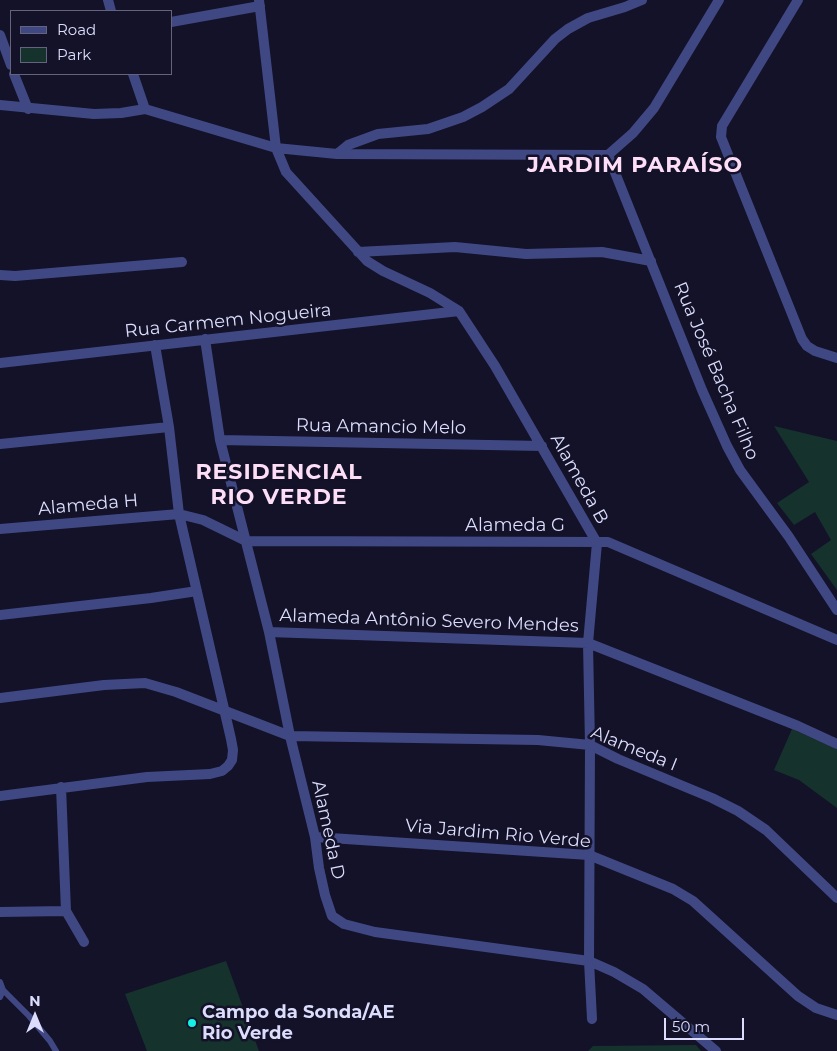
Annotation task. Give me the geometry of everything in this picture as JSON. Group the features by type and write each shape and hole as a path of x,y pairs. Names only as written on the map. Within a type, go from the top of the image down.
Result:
{"street":[{"path":"337,154 348,145 378,134 428,129 463,117 509,89 555,39 568,29 588,18 642,0"},
{"path":"0,105 94,114 121,113 145,109 276,148 337,154 608,155 633,133 654,108 719,0"},
{"path":"172,22 259,3 276,148 286,172 371,264 430,293 459,311"},
{"path":"795,3 722,126 721,137 802,339 814,351 837,358"},
{"path":"0,36 10,62"},
{"path":"14,75 28,109"},
{"path":"133,75 145,109"},
{"name":"Rua José Bacha Filho","path":"608,155 702,390 735,461 789,537 837,610"},
{"path":"358,252 455,247 526,254 608,252 651,261"},
{"path":"0,275 15,276 182,262"},
{"name":"Rua Carmem Nogueira","path":"0,363 459,311"},
{"name":"Alameda B","path":"459,311 487,352 597,543 588,643 590,745 589,960 592,1019"},
{"name":"Alameda D","path":"205,339 220,440 270,632 290,736 315,837 319,868 329,909 334,919 344,924 374,932 589,960 643,989 716,1051"},
{"path":"0,796 147,777 216,773 225,769 231,762 233,753 231,739 179,514 169,427 155,345"},
{"path":"0,444 169,427"},
{"name":"Rua Amancio Melo","path":"220,440 542,446"},
{"name":"Alameda H","path":"0,529 179,514"},
{"name":"Alameda G","path":"179,514 203,520 246,541 608,542 837,640"},
{"path":"0,615 197,591"},
{"name":"Alameda Antônio Severo Mendes","path":"270,632 588,643 798,726 837,744"},
{"name":"Alameda I","path":"0,698 104,685 136,683 154,685 176,692 290,736 538,740 590,745 738,811 766,830 837,898"},
{"path":"61,787 66,911 84,942"},
{"name":"Via Jardim Rio Verde","path":"315,837 589,855 673,889 693,900 798,996 816,1008 837,1015"},
{"path":"0,912 66,911"}],"lane":[{"path":"0,982 2,994 29,1016 56,1051"}],"green space":[{"path":"774,426 837,441 837,590 811,554 831,540 815,512 794,525 777,503 809,482"},
{"path":"792,729 837,749 837,808 799,780 774,770"},
{"name":"Campo da Sonda/AE Rio Verde","path":"226,961 259,1051 147,1051 125,994"},
{"path":"696,1045 701,1051 588,1051 593,1046"}],"place":[{"name":"Campo da Sonda/AE Rio Verde","path":"192,1023"}],"district":[{"name":"JARDIM PARAÍSO","path":"635,166"},
{"name":"RESIDENCIAL RIO VERDE","path":"279,486"}]}
